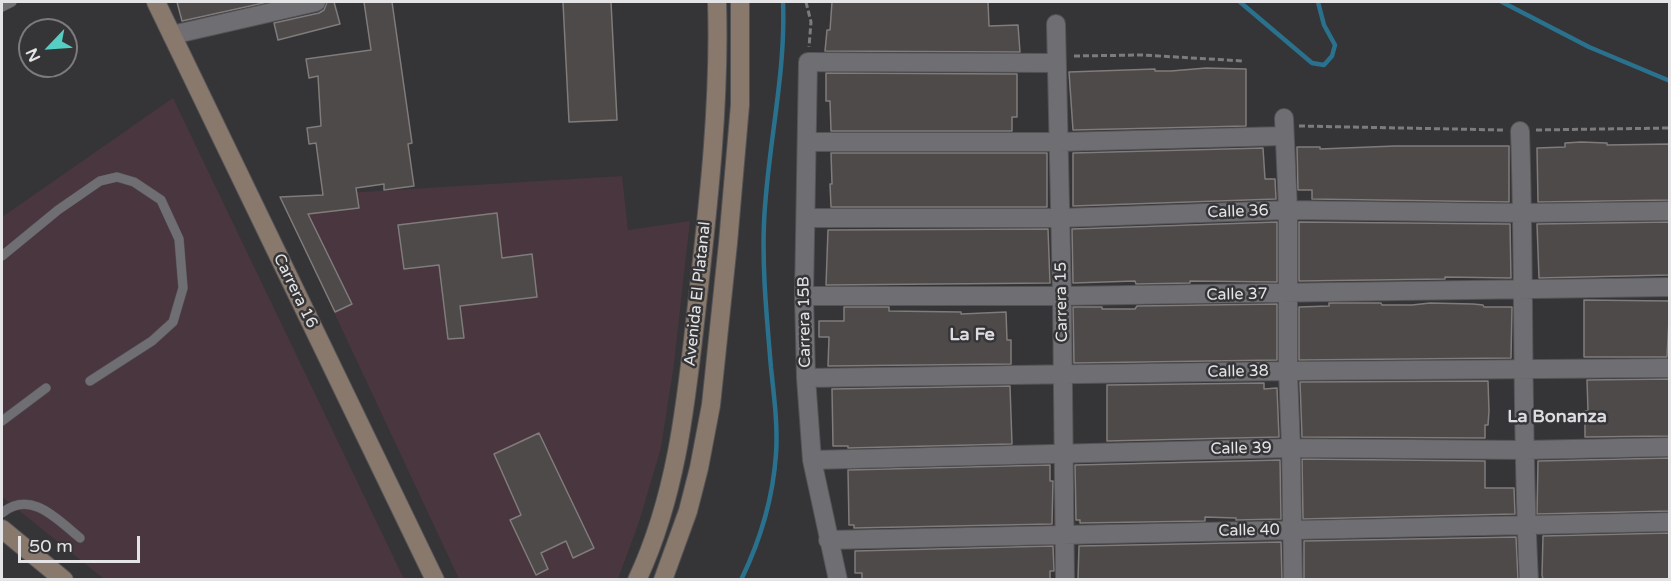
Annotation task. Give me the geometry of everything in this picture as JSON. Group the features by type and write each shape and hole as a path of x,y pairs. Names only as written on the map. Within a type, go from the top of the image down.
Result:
{"main road":[{"name":"Carrera 16","path":"156,2 435,579"},
{"name":"Avenida El Platanal","path":"637,579 658,523 675,466 685,412 715,123 717,2"},
{"name":"Avenida El Platanal","path":"663,579 697,479 711,405 740,105 741,2"},
{"path":"2,529 64,579"}],"street":[{"path":"172,35 316,2"},
{"name":"Carrera 15","path":"1056,24 1065,579"},
{"path":"808,62 1057,60"},
{"name":"Carrera 15B","path":"808,62 804,296 806,378 813,460 838,579"},
{"path":"807,142 1059,142 1284,127 1288,210 1288,371 1293,579"},
{"path":"1520,130 1523,213 1524,450 1529,579"},
{"name":"Calle 36","path":"806,218 1060,218 1288,210 1523,213 1670,211"},
{"name":"Calle 37","path":"804,296 1288,294 1670,288"},
{"name":"Calle 38","path":"806,378 1670,368"},
{"name":"Calle 39","path":"813,460 1291,448 1524,450 1670,447"},
{"name":"Calle 40","path":"828,540 1670,522"}],"lane":[{"path":"2,7 12,2"},
{"path":"2,256 58,210 100,181 117,177 134,182 160,200 180,239 183,288 173,322 152,341 90,381"},
{"path":"2,422 46,388"},
{"path":"2,513 14,506 30,504 45,508 80,538"}],"path":[{"path":"806,2 811,22 808,62"},
{"path":"1057,60 1142,55 1243,61"},
{"path":"1284,127 1520,130 1670,128"}],"shaded area":[{"path":"173,98 404,579 104,579 2,497 2,217"},
{"path":"622,176 628,230 690,221 674,364 661,448 639,522 618,579 459,579 280,197"}],"building":[{"path":"177,2 268,2 182,21"},
{"path":"327,2 334,2 340,24 278,40 274,23 319,13 324,10"},
{"path":"364,2 392,2 412,143 408,144 414,186 384,190 384,184 356,188 359,208 308,214 352,304 335,312 280,197 323,195 316,143 309,144 307,128 321,126 318,76 309,78 306,59 371,50"},
{"path":"563,2 611,2 617,120 569,122"},
{"path":"832,2 988,2 989,26 1018,25 1020,52 825,51 827,30 830,30"},
{"path":"1206,68 1246,69 1246,126 1073,130 1069,72 1155,69 1155,71 1171,71"},
{"path":"826,73 1017,74 1017,117 1012,117 1012,131 831,131 830,101 826,101"},
{"path":"1565,143 1607,143 1607,145 1670,144 1670,200 1538,202 1537,148 1565,147"},
{"path":"1395,146 1509,146 1509,202 1312,199 1312,190 1298,190 1297,147 1320,147 1320,149"},
{"path":"1263,148 1265,179 1275,179 1276,199 1073,206 1073,153"},
{"path":"831,153 1047,153 1047,207 831,207"},
{"path":"497,213 502,258 532,254 537,297 460,306 464,338 448,339 439,265 404,269 398,225"},
{"path":"1277,222 1277,282 1073,283 1072,229"},
{"path":"1299,222 1510,224 1511,278 1445,277 1445,279 1299,281"},
{"path":"1670,222 1670,275 1539,278 1537,224"},
{"path":"1048,229 1050,283 826,285 828,230"},
{"path":"1584,300 1670,301 1667,357 1584,357"},
{"path":"1329,303 1412,305 1430,303 1512,307 1511,358 1299,360 1299,307 1329,306"},
{"path":"1277,304 1277,360 1074,363 1073,307 1135,309 1137,306"},
{"path":"844,307 889,307 889,311 961,312 961,314 1006,312 1007,340 1011,340 1011,364 828,366 829,337 819,337 819,321 844,321"},
{"path":"1670,379 1670,436 1585,437 1585,411 1588,411 1587,380"},
{"path":"1488,381 1489,411 1488,425 1485,425 1485,438 1302,437 1300,382"},
{"path":"1264,383 1264,389 1277,388 1279,437 1107,441 1107,385"},
{"path":"1010,386 1012,444 848,448 848,446 833,446 832,389"},
{"path":"539,433 594,548 573,558 566,541 541,553 548,569 536,575 510,520 521,515 494,454"},
{"path":"1670,458 1670,511 1537,514 1538,461"},
{"path":"1302,459 1485,461 1485,488 1514,488 1515,514 1303,519"},
{"path":"1280,460 1281,519 1236,520 1236,518 1205,517 1205,521 1080,523 1080,520 1076,520 1075,465"},
{"path":"1050,465 1050,481 1053,481 1052,524 854,528 854,525 849,525 848,470"},
{"path":"1670,533 1670,579 1543,579 1543,536"},
{"path":"1516,537 1518,579 1304,579 1304,541"},
{"path":"1281,542 1282,579 1078,579 1079,546"},
{"path":"1053,546 1054,571 1050,571 1050,579 862,579 862,573 855,573 855,551"}],"waterway":[{"path":"741,580 765,518 776,454 776,422 766,313 764,241 766,195 782,57 783,2"},
{"path":"1240,2 1312,63 1324,65 1332,56 1335,45 1324,25 1318,2"},
{"path":"1502,2 1589,47 1670,81"}],"district":[{"name":"La Fe","path":"972,335"},
{"name":"La Bonanza","path":"1557,417"}]}
